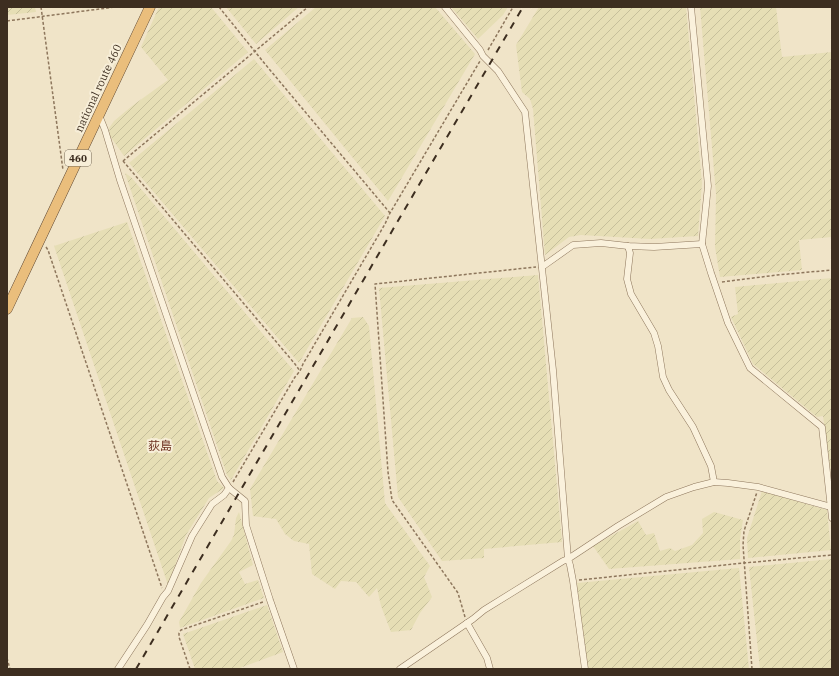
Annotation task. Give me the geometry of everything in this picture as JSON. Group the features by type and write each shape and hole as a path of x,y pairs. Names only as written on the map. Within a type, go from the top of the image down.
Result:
{"highway":[{"name":"national route 460","path":"7,309 150,7"}],"street":[{"path":"445,7 480,50 483,56 498,71 525,112 553,370 568,559 573,581 585,669"},
{"path":"691,7 708,186 702,244 728,323 750,368 822,427 832,518"},
{"path":"99,115 106,130 116,167 222,477 229,488 245,501 246,525 294,669"},
{"path":"542,267 572,245 601,243 654,247 702,244"},
{"path":"628,246 630,253 627,279 631,294 654,333 658,346 663,377 669,390 693,427 711,466 714,482"},
{"path":"400,669 484,610 568,559 618,526 666,498 694,487 714,482 758,487 831,507"},
{"path":"118,669 147,626 168,591 192,536 212,504 224,495 229,488"},
{"path":"467,623 487,658 490,669"}],"path":[{"path":"41,7 63,171"},
{"path":"7,21 115,7"},
{"path":"219,7 390,213"},
{"path":"116,167 308,7"},
{"path":"229,488 300,371 475,68 488,50 513,7"},
{"path":"123,161 300,371"},
{"path":"40,240 48,250 157,576 165,594"},
{"path":"467,623 458,593 392,500 388,472 375,284 542,267"},
{"path":"714,282 729,282 777,275 832,270"},
{"path":"752,669 743,545 744,531 758,487"},
{"path":"573,581 832,555"},
{"path":"190,669 179,637 181,630 270,600"},
{"path":"7,658 10,669"}],"shaded area":[{"path":"7,7 35,7 36,12 7,15"},
{"path":"159,7 211,7 248,52 124,156 110,136 109,128 114,121 132,106 168,80 141,47"},
{"path":"226,7 299,7 256,44"},
{"path":"316,7 435,7 475,54 388,201 265,50"},
{"path":"451,7 508,7 503,15 478,39"},
{"path":"539,7 686,7 702,183 698,236 650,239 581,235 569,237 545,255 533,109 530,99 522,92 516,45"},
{"path":"700,7 776,7 782,57 832,52 832,237 799,240 802,270 720,277 715,247 716,194"},
{"path":"254,59 385,216 299,363 129,163"},
{"path":"125,173 131,177 294,371 231,480 227,475"},
{"path":"127,222 217,481 224,488 209,498 186,535 168,585 54,246"},
{"path":"538,275 562,542 484,549 484,558 442,561 398,497 379,288"},
{"path":"832,278 832,480 823,416 817,417 753,364 731,317 738,314 735,287"},
{"path":"363,317 369,326 385,503 430,566 424,577 432,597 420,613 411,630 391,632 381,606 377,588 369,597 356,582 341,581 335,589 312,574 309,544 294,541 285,534 276,519 253,516 250,489 352,318"},
{"path":"762,491 827,510 831,550 748,558 747,538"},
{"path":"239,512 253,565 239,572 245,584 258,580 264,598 180,628 179,622 201,583 231,541 234,535 236,518"},
{"path":"714,512 743,520 740,539 740,559 609,569 593,546 638,521 646,535 654,533 660,551 670,548 675,551 692,545 703,533 702,519"},
{"path":"832,559 832,669 760,669 749,567"},
{"path":"739,568 749,669 587,669 577,583"},
{"path":"267,605 283,652 237,669 195,669 183,634"}],"railway":[{"path":"136,669 523,7"}],"district":[{"name":"荻島","path":"160,446"}]}
